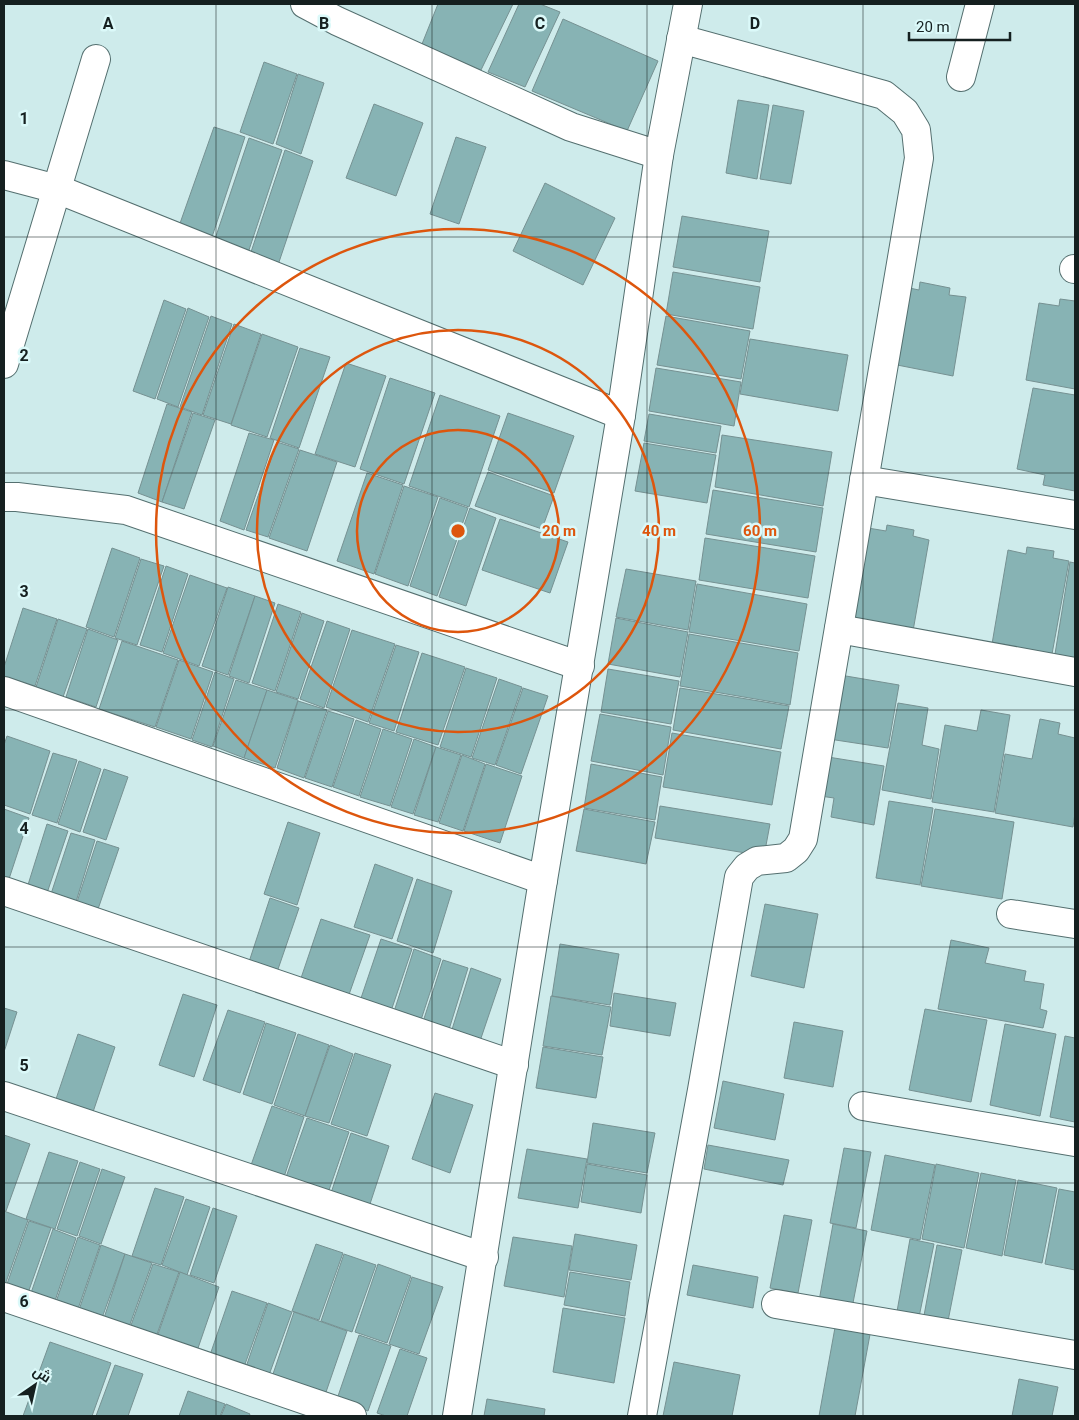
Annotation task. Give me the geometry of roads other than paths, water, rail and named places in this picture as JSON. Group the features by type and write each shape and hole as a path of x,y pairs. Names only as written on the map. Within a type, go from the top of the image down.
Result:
{"street":[{"path":"305,4 337,21 571,126 658,155"},
{"path":"457,1416 543,880 580,666 620,415 658,155 688,4"},
{"path":"961,77 980,4"},
{"path":"642,1416 704,1080 739,877 756,861 786,858 796,850 803,839 919,158 916,130 905,112 884,95 681,39"},
{"path":"4,364 96,59"},
{"path":"4,175 57,189 620,415"},
{"path":"864,480 1075,515"},
{"path":"4,497 126,510 580,666"},
{"path":"839,629 1075,672"},
{"path":"4,691 543,880"},
{"path":"4,891 514,1064"},
{"path":"1011,914 1075,924"},
{"path":"4,1096 484,1257"},
{"path":"863,1106 1075,1142"},
{"path":"4,1296 352,1416"},
{"path":"776,1304 1075,1355"}]}
